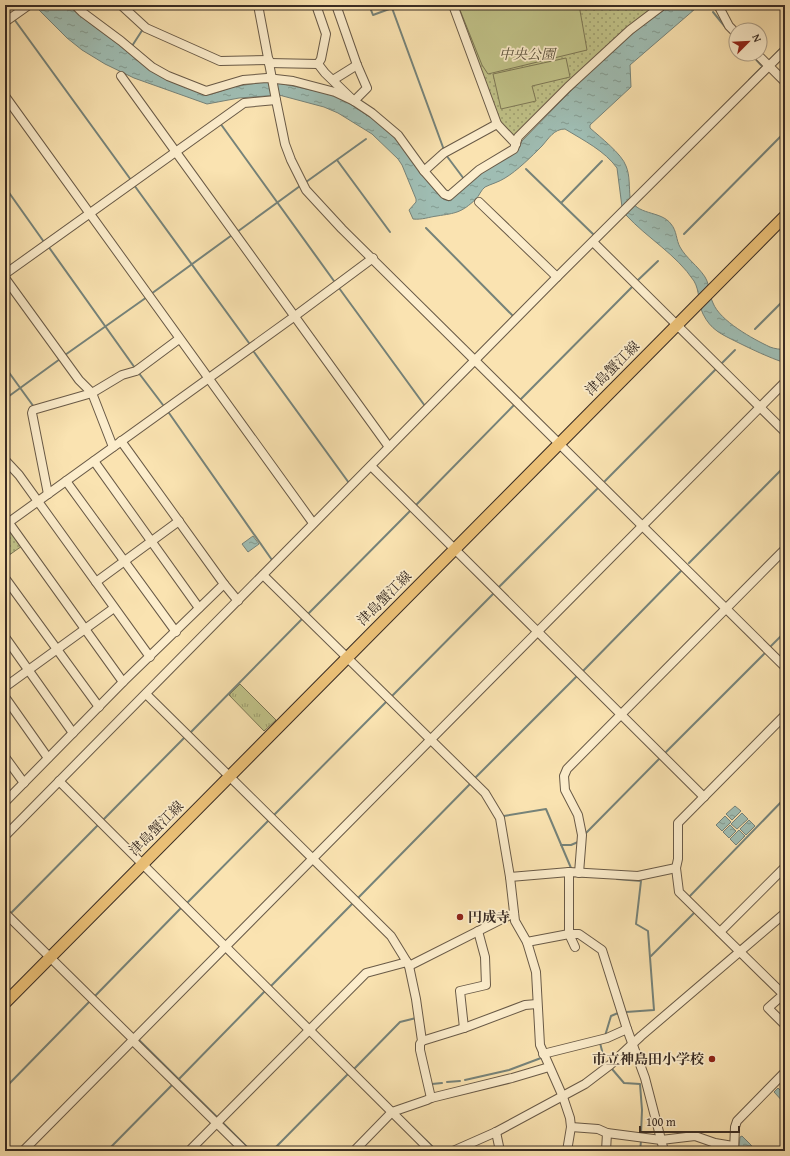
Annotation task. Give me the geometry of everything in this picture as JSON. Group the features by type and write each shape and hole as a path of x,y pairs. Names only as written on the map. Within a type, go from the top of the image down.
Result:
{"main road":[{"name":"津島蟹江線","path":"5,1003 346,657 785,216"}],"street":[{"path":"5,22 28,5"},
{"path":"75,5 152,67 168,76 206,91 243,80 272,79 292,81 335,92 354,101 372,113 398,134 424,171 444,194 449,196 479,170 514,149 518,137 568,87 630,30 663,5"},
{"path":"122,5 146,28 220,61 318,64 325,73 354,101"},
{"path":"258,5 276,99 289,154 297,174 306,190 330,216 785,667"},
{"path":"316,5 326,34 321,60 318,64"},
{"path":"336,5 366,88 354,101"},
{"path":"453,5 497,124 516,144"},
{"path":"719,7 728,24"},
{"path":"5,836 146,694 236,599 263,575 312,522 371,466 388,445 476,360 556,277 634,201 708,125 719,116 767,64 785,50"},
{"path":"767,64 785,82"},
{"path":"333,80 357,65"},
{"path":"121,76 388,445"},
{"path":"5,96 312,522"},
{"path":"5,274 244,103 276,99"},
{"path":"424,171 444,153 497,124"},
{"path":"479,202 556,277"},
{"path":"593,242 785,432"},
{"path":"123,682 7,524 373,258"},
{"path":"5,278 79,380 92,393 113,447"},
{"path":"48,494 32,413 33,410 92,393 122,375 136,371 179,339"},
{"path":"24,1151 642,526 761,408 785,382"},
{"path":"121,441 236,599"},
{"path":"5,460 19,475 150,657"},
{"path":"94,461 199,608"},
{"path":"371,466 704,797"},
{"path":"66,481 176,632"},
{"path":"96,582 179,521"},
{"path":"579,873 582,835 578,815 565,790 564,776 567,769 785,549"},
{"path":"263,575 484,793 490,800 500,818 510,877 515,921 527,942 536,972 540,1045 563,1097 570,1118 571,1127 567,1151"},
{"path":"5,578 99,707"},
{"path":"5,802 123,682 224,584"},
{"path":"5,687 114,608"},
{"path":"5,637 73,733"},
{"path":"146,694 391,936 408,964 416,999 422,1041 420,1044 420,1050 431,1098"},
{"path":"5,697 48,758"},
{"path":"785,714 678,823 678,859 676,868 679,892 739,952 784,994 768,1008 785,1025"},
{"path":"5,757 24,783"},
{"path":"59,781 431,1151"},
{"path":"720,932 785,867"},
{"path":"510,877 569,872 638,876 676,868"},
{"path":"569,872 569,934 575,946"},
{"path":"5,913 219,1121 245,1151"},
{"path":"189,1151 366,973 408,964 514,913"},
{"path":"453,1151 496,1132 563,1097 600,1074 785,913"},
{"path":"464,1028 460,991 486,985 485,957 478,931"},
{"path":"527,942 569,934 579,934 602,950 627,1029 645,1078 664,1151"},
{"path":"422,1041 464,1028 525,1004 537,1004"},
{"path":"543,1054 606,1038 627,1029"},
{"path":"354,1151 392,1112 431,1098 512,1078 549,1067"},
{"path":"571,1127 661,1140 695,1136 734,1148 735,1127 737,1121 785,1072"},
{"path":"496,1132 500,1151"},
{"path":"606,1151 607,1133"}],"green space":[{"name":"中央公園","path":"455,5 659,5 513,137 500,123"},
{"path":"458,5 579,5 587,50 488,74 482,65"},
{"path":"566,58 570,77 532,86 536,101 501,109 493,74"},
{"path":"7,530 12,531 22,546 5,558 5,532"},
{"path":"240,684 276,720 264,731 229,695"}],"water":[{"path":"34,5 69,5 84,19 118,43 206,94 212,94 233,87 269,81 330,94 344,100 379,123 390,133 403,147 443,199 449,201 484,170 516,151 520,147 522,141 602,60 639,28 671,5 733,5 695,9 630,65 631,87 590,125 590,128 624,161 628,173 630,197 633,203 643,210 667,220 671,224 683,251 705,277 712,300 717,310 730,323 746,334 770,347 785,350 785,363 726,336 709,324 701,310 696,285 687,271 626,215 622,207 617,168 600,151 565,129 555,132 549,137 538,150 510,175 485,187 476,199 462,210 422,219 413,219 409,210 416,202 416,199 398,159 372,134 338,113 324,107 279,95 239,98 207,104 134,78 105,64 82,50 67,38"},
{"path":"253,536 259,544 248,552 242,544"},
{"path":"735,806 741,811 732,820 726,814"},
{"path":"742,813 748,819 737,829 731,824"},
{"path":"725,816 731,822 722,831 716,825"},
{"path":"749,820 755,826 746,835 740,829"},
{"path":"730,825 736,831 729,838 723,832"},
{"path":"739,830 745,836 736,845 730,839"},
{"path":"778,1088 785,1095 785,1104 774,1092"},
{"path":"742,1136 757,1151 743,1151 739,1147 740,1137"}],"waterway":[{"path":"5,5 11,14"},
{"path":"369,5 373,15 392,8 444,150"},
{"path":"713,12 726,28"},
{"path":"14,19 131,180"},
{"path":"132,46 143,29"},
{"path":"768,62 785,44"},
{"path":"758,62 761,65"},
{"path":"749,80 764,65"},
{"path":"220,123 334,281"},
{"path":"684,234 785,132"},
{"path":"306,182 366,139"},
{"path":"446,155 464,179"},
{"path":"337,160 390,232"},
{"path":"562,202 602,161"},
{"path":"526,169 594,235"},
{"path":"134,185 249,343"},
{"path":"237,232 300,186"},
{"path":"5,187 44,242"},
{"path":"426,228 514,317"},
{"path":"151,294 232,235"},
{"path":"48,246 135,368"},
{"path":"637,281 658,261"},
{"path":"520,400 633,286"},
{"path":"339,288 425,406"},
{"path":"65,355 147,297"},
{"path":"755,329 785,299"},
{"path":"721,364 735,350"},
{"path":"254,352 349,483"},
{"path":"5,399 60,359"},
{"path":"5,367 34,407"},
{"path":"605,481 716,369"},
{"path":"138,372 163,405"},
{"path":"416,505 515,404"},
{"path":"169,413 272,560"},
{"path":"689,563 785,466"},
{"path":"498,588 597,489"},
{"path":"307,615 411,510"},
{"path":"583,671 681,571"},
{"path":"392,696 494,593"},
{"path":"190,733 303,618"},
{"path":"771,646 785,632"},
{"path":"665,753 765,653"},
{"path":"476,777 578,675"},
{"path":"274,815 387,701"},
{"path":"103,820 186,736"},
{"path":"586,833 661,757"},
{"path":"358,898 471,783"},
{"path":"689,897 785,798"},
{"path":"504,816 546,809 571,868"},
{"path":"187,903 269,820"},
{"path":"10,914 98,825"},
{"path":"561,845 571,845 578,842"},
{"path":"576,876 590,877"},
{"path":"617,879 641,881 636,924 648,931 654,1010 626,1012"},
{"path":"271,986 353,903"},
{"path":"5,907 9,912"},
{"path":"94,997 181,908"},
{"path":"651,956 694,913"},
{"path":"178,1080 265,991"},
{"path":"5,1088 90,1001"},
{"path":"605,1036 611,1016 618,1013"},
{"path":"354,1069 400,1022 416,1018"},
{"path":"138,1039 219,1119"},
{"path":"600,1043 605,1062"},
{"path":"465,1080 509,1070 541,1058"},
{"path":"612,1069 624,1083 640,1084 642,1110 641,1134"},
{"path":"272,1151 348,1074"},
{"path":"447,1082 460,1081"},
{"path":"432,1084 442,1083"},
{"path":"107,1151 173,1084"},
{"path":"222,1122 251,1151"},
{"path":"412,1127 437,1151"},
{"path":"640,1151 641,1141"}],"place":[{"name":"円成寺","path":"460,917"},
{"name":"市立神島田小学校","path":"712,1059"}]}
